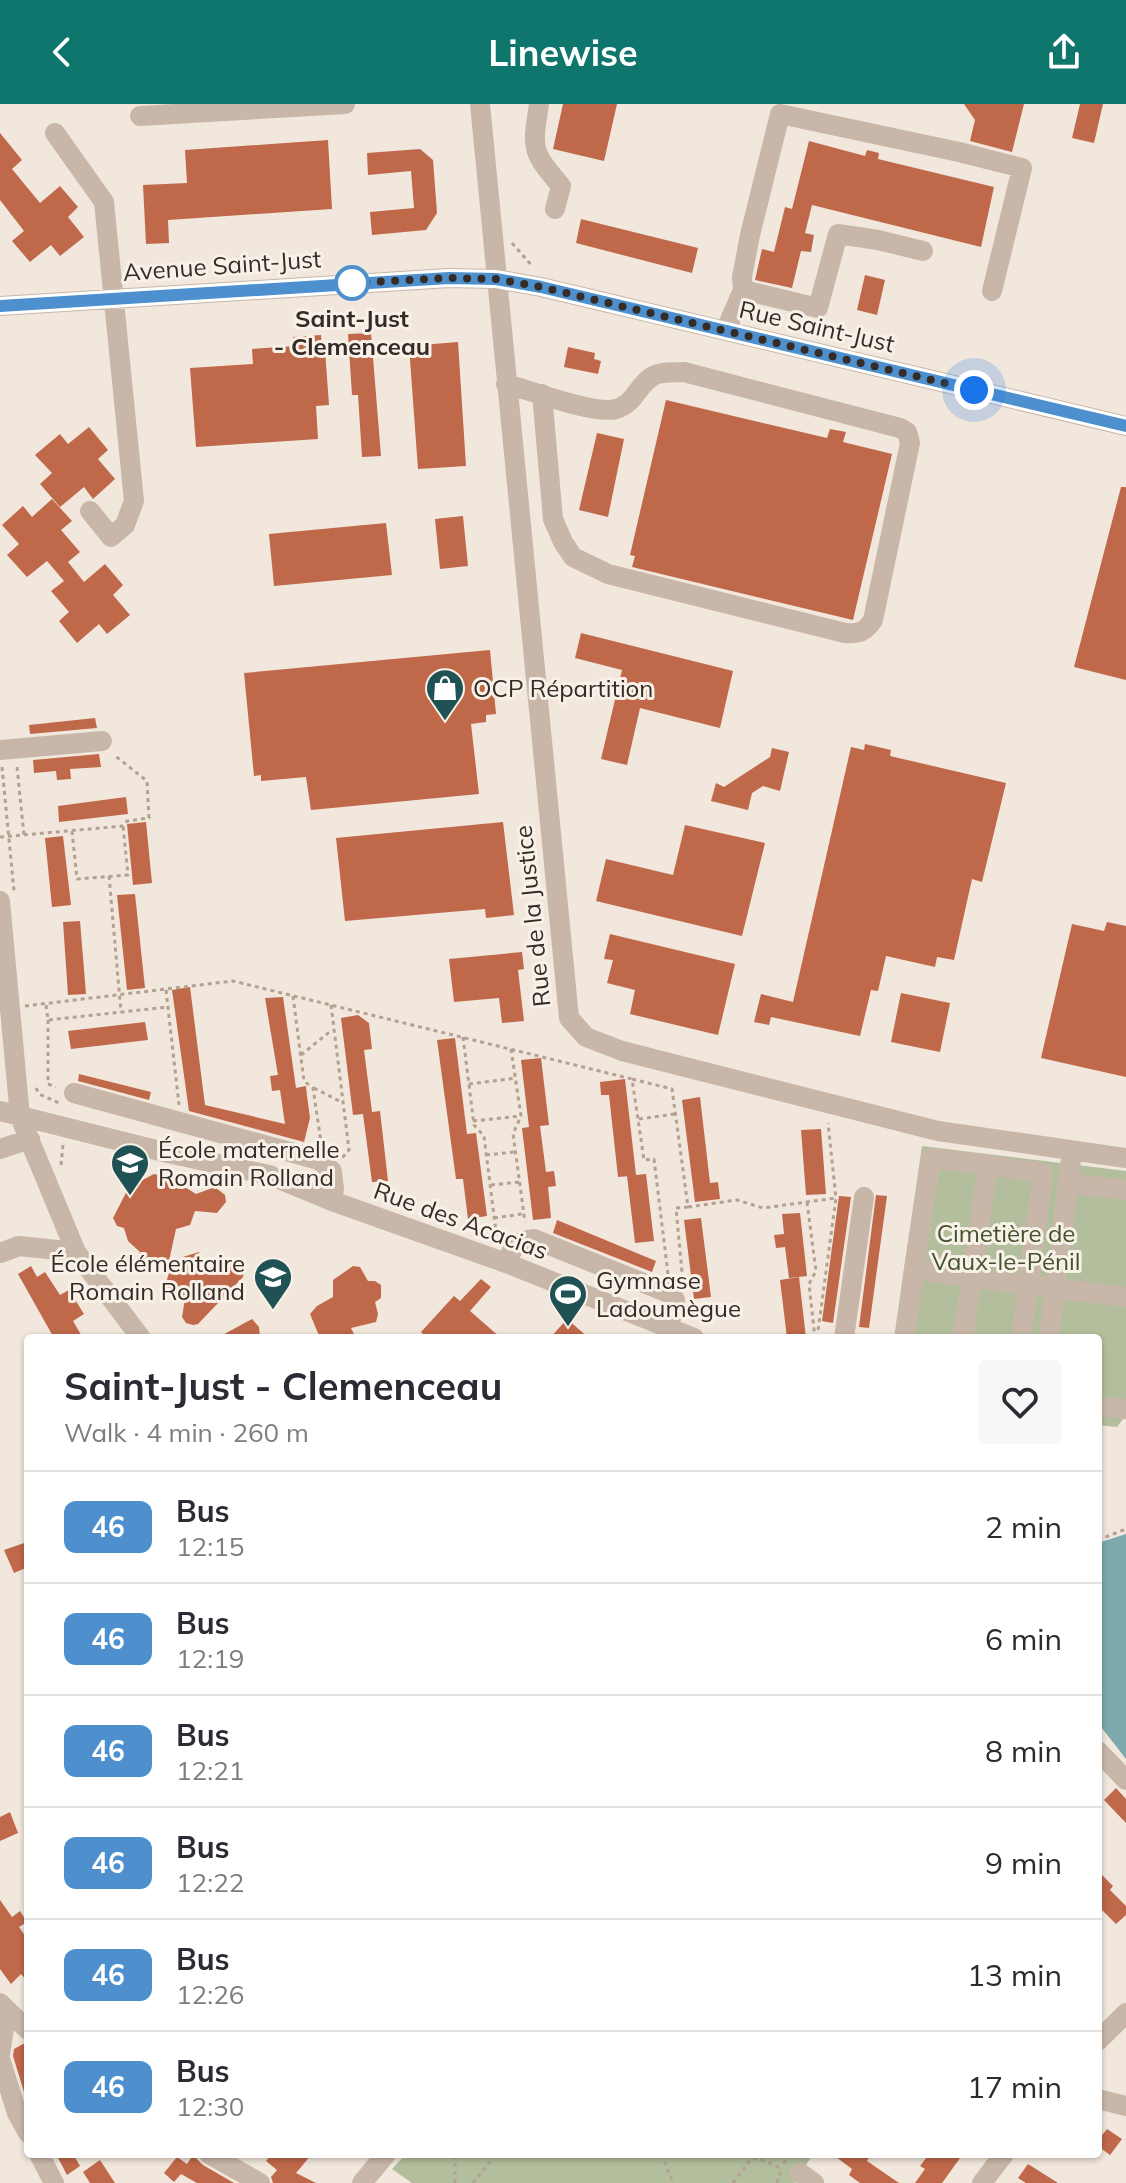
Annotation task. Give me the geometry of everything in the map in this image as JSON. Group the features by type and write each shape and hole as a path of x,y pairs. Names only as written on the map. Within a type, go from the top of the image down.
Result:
{"street":[{"path":"140,116 345,104"},
{"name":"Rue de la Justice","path":"480,104 569,1018 586,1037 622,1051 825,1103 938,1131 1126,1158"},
{"path":"539,104 533,137 537,158 561,186 555,209"},
{"path":"730,332 730,320 743,290 742,277 750,235 782,109 1022,168 992,291"},
{"path":"55,133 104,202 134,501 125,525 111,537 90,511"},
{"path":"743,290 818,308 838,234 923,251"},
{"name":"Avenue Saint-Just","path":"0,306 365,282 496,279"},
{"name":"Rue Saint-Just","path":"496,279 1126,426"},
{"path":"506,384 597,409 614,410 634,399 644,383 653,376 684,372 907,432 910,443 907,458 873,620 867,629 859,634 830,629 608,574 573,557 553,519 542,394"},
{"path":"5,750 102,741"},
{"path":"7,900 10,1008 20,1117 76,1252 138,1334"},
{"path":"74,1093 326,1165 334,1189 332,1201"},
{"name":"Rue des Acacias","path":"0,1111 269,1175 684,1334"},
{"path":"168,1153 176,1120"},
{"path":"0,1149 30,1139"},
{"path":"1049,1334 1072,1151"},
{"path":"906,1334 931,1158 1043,1173 1022,1334"},
{"path":"964,1334 988,1165"},
{"path":"1068,1183 1126,1190"},
{"path":"845,1334 864,1197"},
{"path":"500,1261 521,1240 534,1239 673,1297 669,1328"},
{"path":"0,1253 19,1246 76,1252"},
{"path":"914,1269 1126,1297"},
{"path":"1102,1406 1126,1409"},
{"path":"1102,1755 1126,1780"},
{"path":"4,2007 24,2026"},
{"path":"4,2007 0,2056 8,2117 24,2130"},
{"path":"1102,2037 1126,2013"},
{"path":"1102,2100 1126,2106"},
{"path":"41,2158 54,2183"},
{"path":"216,2158 260,2183"},
{"path":"362,2183 383,2158"},
{"path":"982,2183 1001,2158"}],"path":[{"path":"510,241 531,266 545,269"},
{"path":"72,831 77,879 128,875 123,826 127,821 149,818 147,781 106,749 102,741"},
{"path":"5,750 24,835"},
{"path":"5,750 7,900"},
{"path":"0,837 123,826"},
{"path":"109,876 121,1012"},
{"path":"10,1008 233,981 672,1089 688,1207"},
{"path":"166,990 179,1106 176,1120"},
{"path":"293,996 304,1081 343,1103"},
{"path":"46,1004 48,1084 74,1093"},
{"path":"313,1088 326,1165 349,1150 331,1005"},
{"path":"48,1020 168,1007"},
{"path":"301,1055 334,1029"},
{"path":"463,1037 473,1121 484,1136 500,1261"},
{"path":"511,1049 521,1116 513,1134 527,1240"},
{"path":"469,1084 516,1078"},
{"path":"632,1079 644,1160 654,1159 673,1297 685,1296 676,1208 737,1200 763,1208 836,1198"},
{"path":"34,1083 39,1094 68,1108 60,1169"},
{"path":"817,1334 836,1198 825,1103"},
{"path":"638,1119 675,1114"},
{"path":"473,1121 521,1116"},
{"path":"486,1155 515,1152"},
{"path":"490,1185 519,1182"},
{"path":"807,1202 816,1271 809,1284 815,1334"},
{"path":"494,1218 523,1214"},
{"path":"1102,1538 1126,1529"},
{"path":"455,2158 455,2183"},
{"path":"473,2183 493,2158"},
{"path":"664,2158 673,2183"},
{"path":"733,2183 755,2158"},
{"path":"761,2158 799,2175"}],"green space":[{"name":"Cimetière de Vaux-le-Pénil","path":"922,1146 1126,1171 1126,1415 1117,1427 1102,1425 1102,1334 895,1334"},
{"path":"402,2158 811,2158 795,2183 412,2183 392,2169"}],"water":[{"path":"1126,1534 1126,1759 1102,1728 1102,1542"}],"building":[{"path":"563,104 617,104 604,161 553,149"},
{"path":"964,104 1024,104 1012,152 970,141 975,120"},
{"path":"1080,104 1103,104 1094,143 1072,138"},
{"path":"0,133 22,160 12,169 40,203 60,186 78,207 68,217 84,237 60,256 51,245 30,262 12,241 24,231 0,200"},
{"path":"328,140 332,209 168,220 169,243 146,244 143,185 187,183 185,150"},
{"path":"809,141 865,156 867,150 879,153 878,159 994,187 981,247 812,205 805,233 814,235 811,252 801,251 792,288 755,280 762,249 774,252 785,207 792,209"},
{"path":"420,149 433,160 437,213 426,230 372,235 370,212 414,208 411,171 368,175 367,153"},
{"path":"581,219 698,248 692,273 576,243"},
{"path":"865,275 885,280 877,315 857,310"},
{"path":"371,333 381,456 362,457 358,395 352,395 348,334"},
{"path":"321,335 329,405 316,406 318,439 196,447 190,368 253,364 252,349 294,346 293,337"},
{"path":"458,342 466,466 418,469 409,346"},
{"path":"568,347 595,353 594,359 601,361 598,374 564,367"},
{"path":"666,400 827,438 830,429 846,432 843,442 892,454 853,620 632,567 635,556 630,555"},
{"path":"89,427 108,450 98,459 115,479 93,499 84,487 60,507 40,484 52,473 35,455 60,434 68,444"},
{"path":"597,433 624,439 608,517 579,510"},
{"path":"1121,487 1126,487 1126,680 1074,667"},
{"path":"52,499 72,521 61,530 80,552 68,562 84,582 105,564 123,585 113,595 130,615 107,634 99,624 77,643 59,621 69,612 51,591 64,581 47,561 27,577 7,555 19,544 2,525 23,506 32,517"},
{"path":"463,516 468,566 440,569 435,519"},
{"path":"386,523 392,575 274,586 269,534"},
{"path":"581,633 733,671 720,728 640,708 627,765 601,759 622,670 575,658"},
{"path":"490,650 496,714 486,715 486,722 471,724 479,794 311,810 306,777 261,781 261,775 254,776 244,673"},
{"path":"95,718 97,728 30,734 29,725"},
{"path":"865,744 891,750 890,756 1006,783 982,882 972,879 954,960 937,957 935,967 886,956 878,991 871,990 860,1036 771,1017 769,1025 754,1022 761,994 793,1002 851,747 864,750"},
{"path":"772,748 789,752 780,791 763,786 752,793 748,810 711,801 716,783 724,787 770,757"},
{"path":"99,754 101,767 70,769 71,779 57,780 56,771 34,773 33,760"},
{"path":"126,797 128,814 59,822 58,806"},
{"path":"146,822 152,883 133,885 127,824"},
{"path":"503,822 514,915 486,918 485,909 345,921 336,838"},
{"path":"685,825 765,843 742,936 596,901 606,859 673,875"},
{"path":"63,836 71,905 52,907 45,838"},
{"path":"135,894 145,988 127,990 117,895"},
{"path":"80,921 86,994 68,995 63,922"},
{"path":"1107,922 1126,926 1126,1077 1041,1058 1072,924 1104,931"},
{"path":"610,934 735,964 718,1035 630,1014 635,990 607,983 613,960 604,959"},
{"path":"522,952 524,969 518,970 524,1021 502,1023 499,998 454,1002 449,959"},
{"path":"190,987 205,1105 285,1124 280,1090 272,1091 270,1076 278,1075 265,998 283,997 296,1088 306,1086 310,1118 304,1142 189,1111 172,990"},
{"path":"901,993 950,1003 940,1052 891,1042"},
{"path":"358,1015 369,1023 372,1049 364,1050 372,1112 380,1111 388,1181 372,1182 363,1114 353,1115 341,1018"},
{"path":"145,1022 148,1040 71,1049 68,1031"},
{"path":"455,1038 467,1134 476,1133 487,1216 468,1219 463,1179 456,1179 437,1040"},
{"path":"541,1058 549,1125 540,1126 546,1172 554,1171 556,1186 548,1187 551,1218 533,1220 522,1128 529,1127 521,1060"},
{"path":"79,1074 151,1092 149,1100 78,1081"},
{"path":"625,1079 636,1175 646,1174 654,1241 635,1243 627,1176 618,1177 609,1095 601,1095 600,1082"},
{"path":"700,1097 710,1183 718,1182 720,1199 695,1202 682,1100"},
{"path":"821,1129 826,1194 806,1195 801,1130"},
{"path":"154,1174 164,1176 172,1185 180,1184 196,1194 215,1187 225,1195 226,1202 217,1213 195,1211 190,1225 176,1229 167,1270 146,1273 135,1266 140,1252 128,1241 124,1228 117,1226 113,1218 129,1187"},
{"path":"876,1195 887,1196 869,1328 859,1327"},
{"path":"839,1196 851,1197 833,1323 822,1321"},
{"path":"800,1213 807,1276 789,1278 785,1247 776,1248 774,1235 784,1234 782,1214"},
{"path":"701,1218 711,1297 694,1299 684,1220"},
{"path":"557,1220 656,1261 652,1272 553,1233"},
{"path":"199,1252 215,1275 233,1262 241,1264 244,1271 243,1277 198,1324 193,1325 186,1323 182,1317 185,1299 170,1295 165,1286 173,1260"},
{"path":"31,1266 37,1277 45,1272 60,1295 69,1290 84,1314 73,1321 81,1334 52,1334 18,1274"},
{"path":"353,1266 360,1267 368,1281 381,1285 381,1298 375,1302 376,1322 351,1328 354,1334 318,1334 310,1314 333,1297 333,1280"},
{"path":"799,1277 806,1334 787,1334 780,1280"},
{"path":"481,1279 491,1287 470,1311 496,1334 421,1332 454,1296 460,1301"},
{"path":"252,1319 259,1327 260,1334 224,1334"},
{"name":"Gymnase Ladoumègue","path":"567,1319 584,1334 554,1334"},
{"path":"24,1543 24,1569 14,1573 4,1550"},
{"path":"1116,1788 1126,1799 1126,1823 1104,1800"},
{"path":"10,1812 18,1833 0,1841 0,1817"},
{"path":"1102,1875 1113,1886 1110,1890 1126,1906 1126,1915 1116,1924 1102,1910"},
{"path":"0,1900 12,1917 20,1911 24,1917 24,1924 19,1927 24,1934 24,1977 21,1974 11,1984 0,1969"},
{"path":"24,2044 24,2092 13,2056 14,2049"},
{"path":"1107,2129 1122,2139 1110,2155 1102,2149 1102,2135"},
{"path":"58,2158 75,2158 80,2166 67,2175"},
{"path":"176,2158 187,2164 191,2158 196,2158 234,2183 197,2183 181,2174 174,2182 164,2173"},
{"path":"269,2158 309,2158 296,2173 316,2183 273,2183 271,2177 277,2170 266,2161"},
{"path":"837,2158 869,2158 867,2161 899,2183 860,2183 849,2175 852,2169"},
{"path":"926,2158 960,2158 942,2183 915,2183 925,2169 920,2166"},
{"path":"100,2160 115,2183 90,2183 83,2172"},
{"path":"1028,2164 1058,2183 1026,2183 1018,2178"}],"bus line":[{"name":"46","path":"0,306 365,282 496,279 541,287 1126,426"}],"place":[{"name":"Saint-Just - Clemenceau","path":"352,283"},
{"name":"OCP Répartition","path":"445,722"},
{"name":"École maternelle Romain Rolland","path":"130,1197"},
{"name":"École élémentaire Romain Rolland","path":"273,1311"},
{"name":"Gymnase Ladoumègue","path":"568,1328"}],"route":[{"path":"352,283 496,279 974,390"}]}
